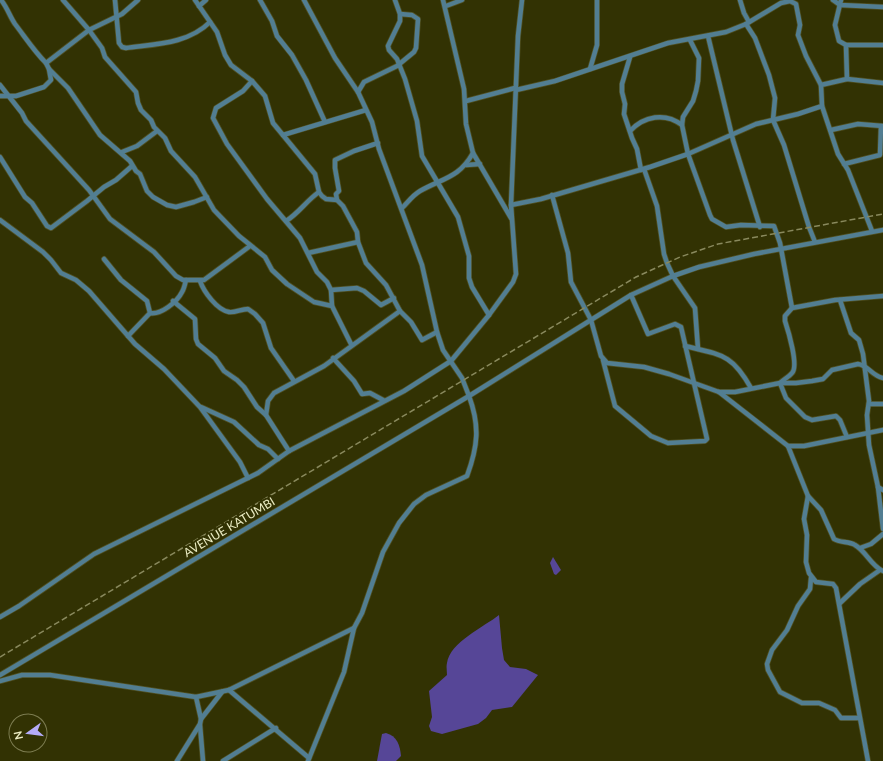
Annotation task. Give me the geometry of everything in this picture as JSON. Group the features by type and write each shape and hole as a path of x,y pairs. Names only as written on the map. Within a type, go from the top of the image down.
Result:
{"street":[{"path":"1,0 15,24 24,33 32,48 68,88 100,135 122,152 140,174 147,191 167,205 182,206 207,197"},
{"path":"63,0 89,30 102,48 105,57 136,92 138,103 157,131 165,138 171,151 195,177 214,210 250,246 265,257 272,270 294,288 314,302 332,306"},
{"path":"115,0 115,17 119,43 122,47 126,48 175,41 200,31 210,22"},
{"path":"46,63 89,30 126,11 138,0"},
{"path":"195,0 217,32 225,56 231,65 252,81 265,96 273,123 315,174 319,192 326,199 337,200"},
{"path":"200,6 206,0"},
{"path":"260,0 280,40 292,55 306,80 326,122"},
{"path":"229,690 276,728 309,760 344,672 354,628 362,613 384,552 399,523 414,504 426,495 467,476 476,444 477,432 473,407 462,378 443,350 437,332 422,265 366,110 358,92 334,58 304,0"},
{"path":"395,0 400,14 398,28 388,46 390,53 398,59 417,121 422,156 458,217 470,256 469,278 472,287 489,315"},
{"path":"443,0 446,6 466,101 466,124 473,153 512,220"},
{"path":"446,6 462,0"},
{"path":"0,617 19,606 94,554 248,478 289,451 383,400 404,391 451,361 489,315 515,277 511,205 515,89 522,0"},
{"path":"590,69 597,45 597,0"},
{"path":"740,0 748,23 756,38 769,75 775,98 773,120 784,145 808,227 815,242"},
{"path":"833,0 883,7"},
{"path":"466,101 515,89 544,84 630,57 668,43 708,36 748,23 781,3 794,1 800,20 798,35 822,85 822,106 838,154 866,213 872,231"},
{"path":"840,2 836,19 839,41 846,45 883,45"},
{"path":"358,92 364,82 399,64 414,52 416,48 418,19 412,15 400,14"},
{"path":"708,36 732,136 760,227"},
{"path":"690,40 699,58 698,81 695,96 683,117 682,125 688,154 712,219 726,227 741,225 760,227 774,226 792,308"},
{"path":"846,45 847,79"},
{"path":"630,57 624,73 622,92 625,104 624,114 637,149 642,169 657,206 664,254 672,276 695,308 698,349"},
{"path":"0,96 16,96 44,87 51,80 49,68"},
{"path":"822,85 847,79 883,83"},
{"path":"252,81 243,91 216,108 213,118 227,144 267,199 300,238 317,272 327,282 331,290 332,306 351,344"},
{"path":"0,85 26,121 56,152 110,219 154,252 176,276 186,280 200,281 210,277 250,246"},
{"path":"511,205 552,195 642,169 688,154 732,136 756,124 798,114 822,106"},
{"path":"283,135 366,110"},
{"path":"630,131 638,122 660,118 673,118 682,125"},
{"path":"831,130 858,124 882,126 880,154 844,164"},
{"path":"122,152 137,146 157,131"},
{"path":"378,143 354,151 335,160 339,191 336,194 337,200 343,206 357,232 358,242 366,263 386,285 400,311 411,322 422,340 437,332"},
{"path":"402,208 419,191 459,171 466,165 473,153"},
{"path":"0,157 25,197 32,203 50,228 104,187 116,180 132,166"},
{"path":"466,165 480,164"},
{"path":"286,221 298,213 303,205 319,192"},
{"path":"552,195 568,253 571,282 591,320 615,406 651,436 668,443 705,441 707,439 693,384 683,331 676,324 648,334 631,295"},
{"path":"0,220 43,252 61,273 76,280 89,291 128,336 164,369 200,407 240,462 248,478"},
{"name":"AVENUE KATUMBI","path":"0,675 468,396 631,295 672,276 714,263 815,242 883,230"},
{"path":"308,253 358,242"},
{"path":"104,259 121,280 147,301 150,313"},
{"path":"128,336 150,313 160,312 173,301 182,292 186,280"},
{"path":"200,281 208,295 222,309 232,312 248,309 261,319 272,348 294,381"},
{"path":"331,290 357,288 364,291 381,305 394,298"},
{"path":"780,383 793,372 794,369 792,349 785,320 785,316 792,308 840,300 883,296"},
{"path":"840,300 851,333 859,340 861,347 869,404 869,433 881,488 883,529"},
{"path":"173,301 196,319 196,339 198,344 215,358 224,371 237,380 257,407 266,415 289,451"},
{"path":"266,415 270,397 294,381 324,366 351,344 370,333 400,311"},
{"path":"686,346 720,355 732,361 740,370 751,388"},
{"path":"333,358 354,381 362,394 370,394 383,400"},
{"path":"603,360 606,363 644,368 670,374 693,384 719,392 788,446 808,496 821,510 831,535 836,541 852,543 860,548 868,560 882,571 860,584 840,603"},
{"path":"863,365 875,376 883,378"},
{"path":"719,392 780,383 796,384 823,379 832,370 863,365"},
{"path":"780,383 786,398 805,417 812,420 836,416 840,420 847,437"},
{"path":"869,404 883,404"},
{"path":"200,407 234,422 260,445 268,448 278,459"},
{"path":"788,446 804,446 883,430"},
{"path":"808,496 804,519 807,535 806,562 811,578 810,589 798,606 787,630 772,650 767,664 769,675 780,692 802,704 819,703 835,710 841,718 859,718"},
{"path":"860,548 871,544 883,534"},
{"path":"811,578 820,583 835,584 840,603 859,718 868,761"},
{"path":"0,681 22,675 50,675 196,697 229,690 354,628"},
{"path":"200,719 222,692"},
{"path":"196,697 200,719 203,761"},
{"path":"177,761 200,724"},
{"path":"223,761 276,728"}],"shaded area":[{"path":"553,557 561,570 556,575 554,574 550,563"},
{"path":"499,615 504,660 510,667 526,669 538,675 512,707 492,710 486,718 478,724 442,734 431,731 429,726 432,717 429,691 447,675 449,655 454,648 468,636"},
{"path":"386,733 393,736 399,745 401,756 396,761 377,761 382,734"}],"railway":[{"path":"0,657 636,277 680,257 718,244 883,214"}]}
